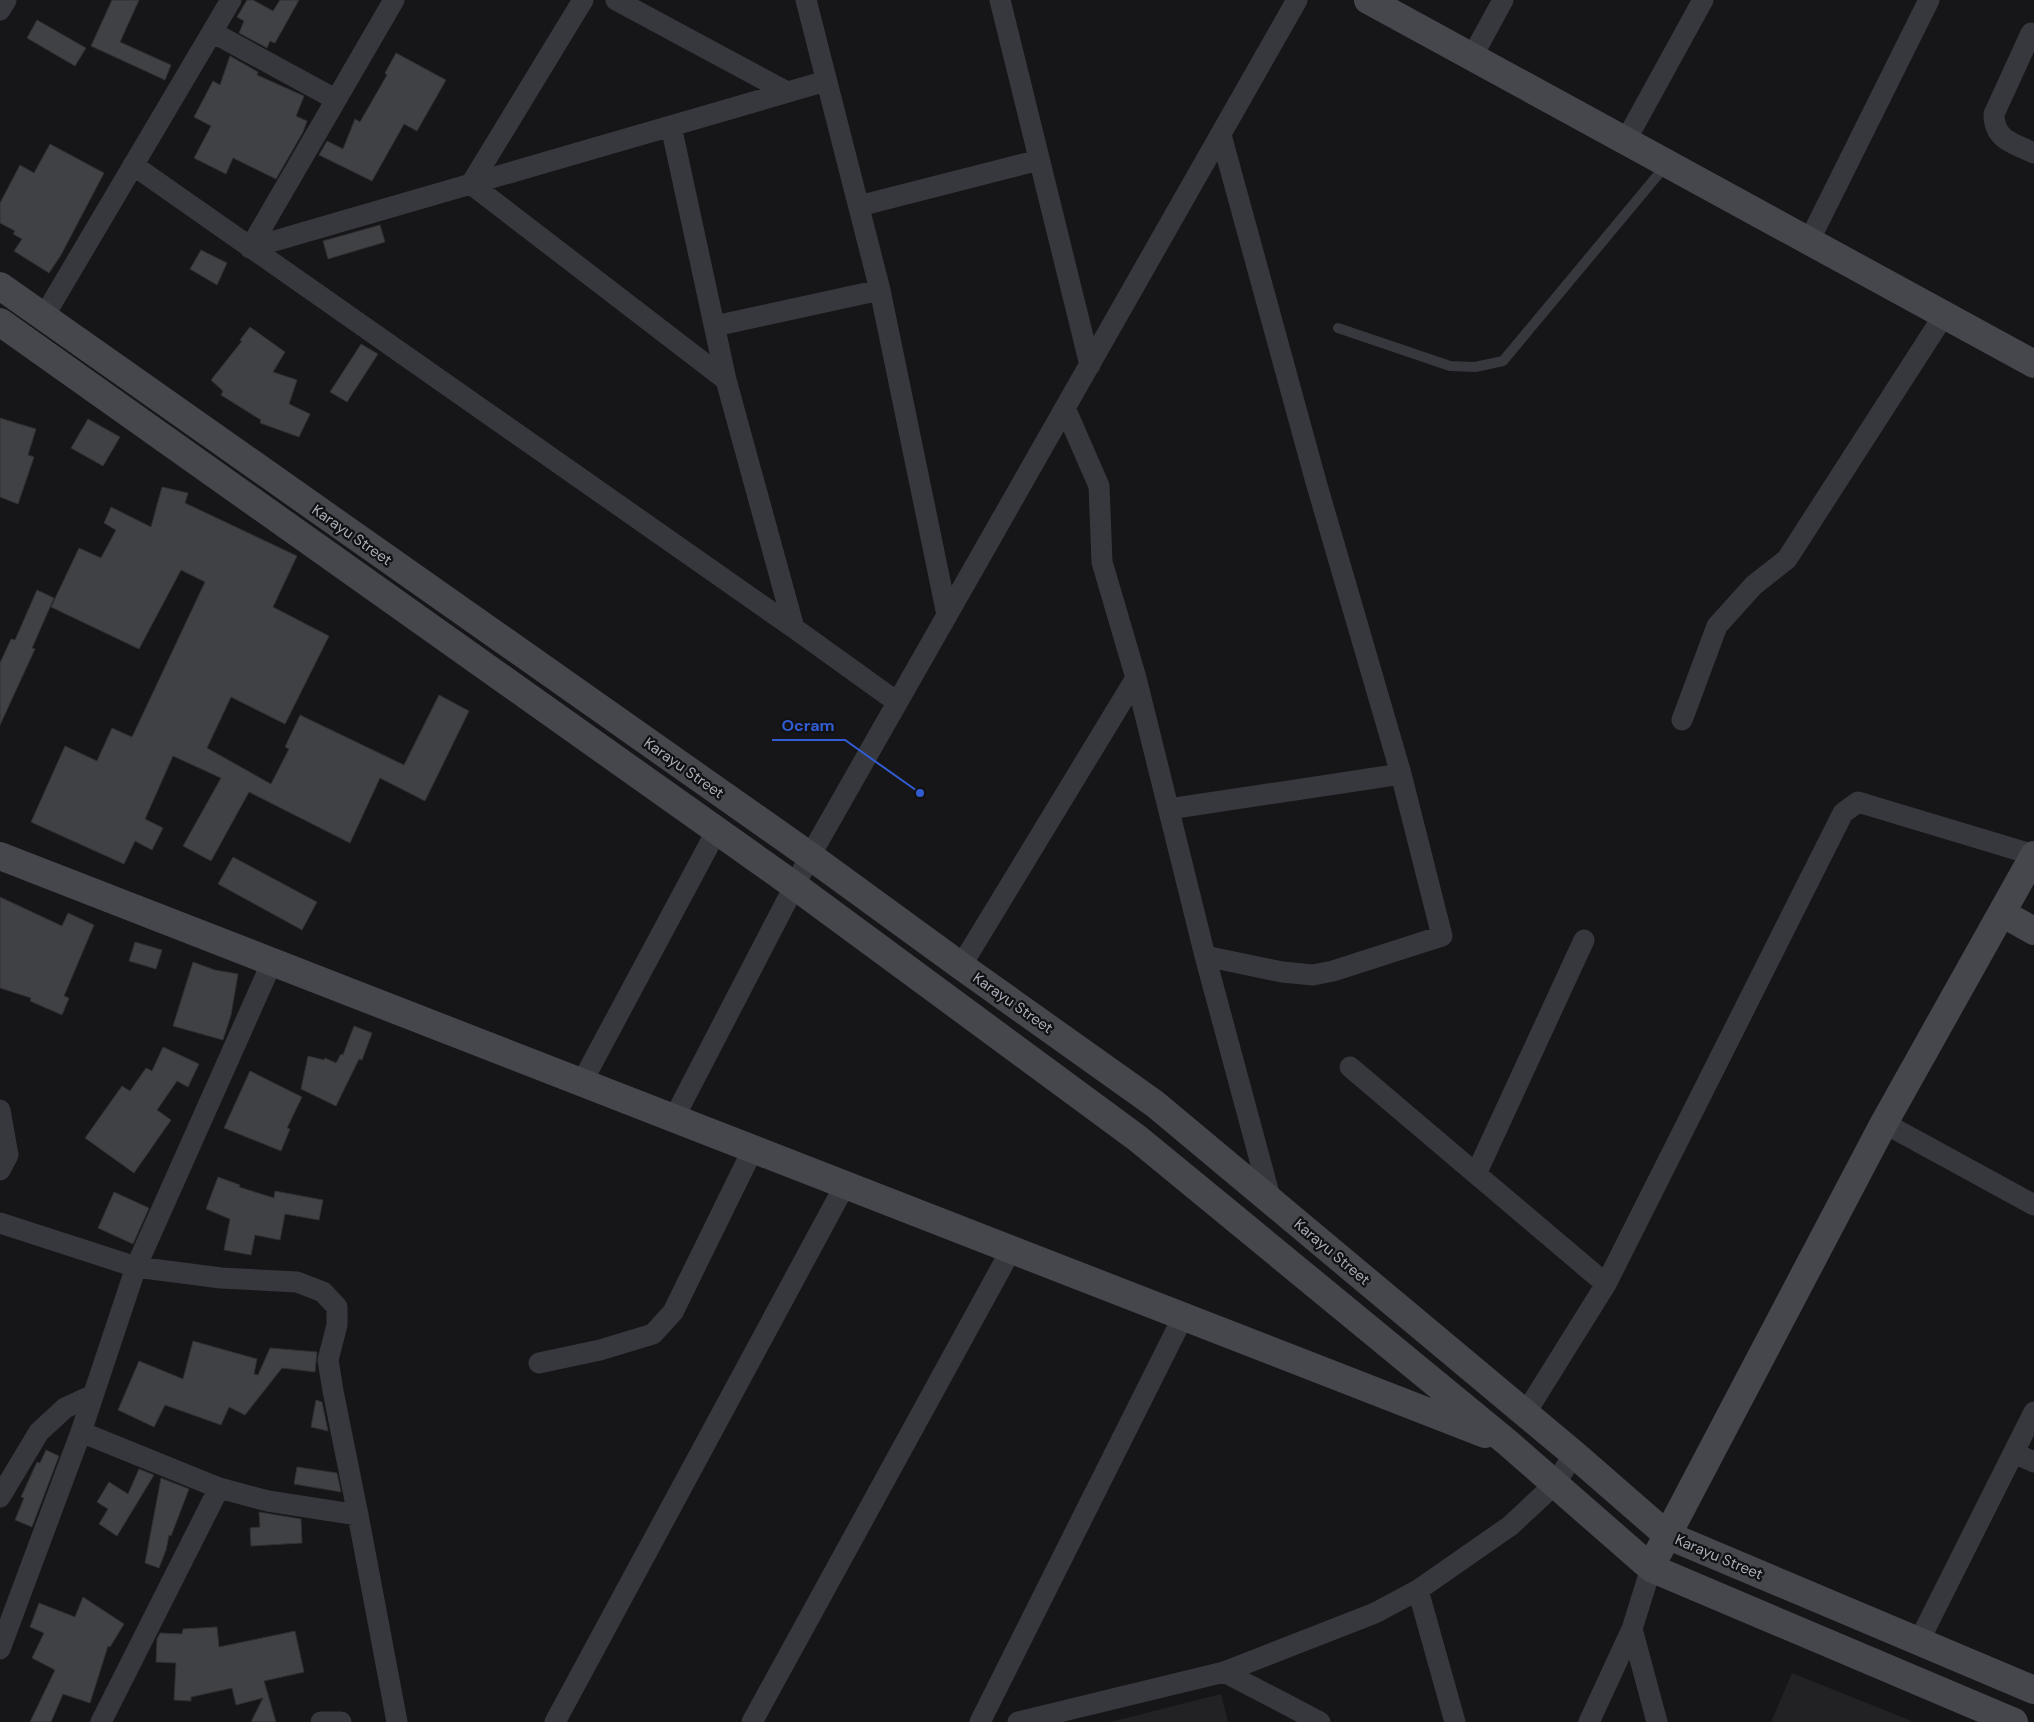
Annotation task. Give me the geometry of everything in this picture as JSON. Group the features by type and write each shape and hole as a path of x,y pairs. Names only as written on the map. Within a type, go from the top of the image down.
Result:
{"main road":[{"path":"1368,0 2034,364"},
{"name":"Karayu Street","path":"0,286 810,856 1155,1104 1574,1454 1667,1535 2034,1690"},
{"name":"Karayu Street","path":"0,322 717,830 1137,1138 1508,1443 1651,1568 2014,1722"},
{"path":"1651,1568 1884,1123 2034,855"},
{"path":"0,856 1508,1443"},
{"path":"2002,913 2034,931"}],"street":[{"path":"0,10 6,0"},
{"path":"43,318 231,0"},
{"path":"250,248 394,0"},
{"path":"471,184 582,0"},
{"path":"616,0 787,92"},
{"path":"806,0 880,290 947,615"},
{"path":"1000,0 1090,365"},
{"path":"674,1118 810,856 1297,0"},
{"path":"1472,57 1503,0"},
{"path":"1626,140 1703,0"},
{"path":"1809,241 1929,0"},
{"path":"212,32 335,99"},
{"path":"2031,33 1994,114 1994,124 1996,131 2004,138 2034,153"},
{"path":"250,248 826,81"},
{"path":"671,126 716,326 726,380 794,628"},
{"path":"1205,956 1282,972 1313,975 1333,971 1442,936 1400,774 1316,482 1220,135"},
{"path":"859,206 1039,160"},
{"path":"133,165 897,702"},
{"path":"471,184 726,380"},
{"path":"716,326 880,290"},
{"path":"1682,720 1717,626 1754,585 1787,559 1944,315"},
{"path":"1065,408 1099,486 1102,562 1136,678 1205,956 1271,1201"},
{"path":"961,966 1136,678"},
{"path":"1169,809 1400,774"},
{"path":"1525,1414 1606,1284 1843,813 1858,802 2034,855"},
{"path":"582,1082 717,830"},
{"path":"1476,1174 1584,940"},
{"path":"0,1650 81,1432 136,1267 272,962"},
{"path":"1350,1067 1606,1284"},
{"path":"0,1110 8,1155 0,1170"},
{"path":"1884,1123 2034,1205"},
{"path":"539,1363 600,1350 653,1334 673,1312 752,1149"},
{"path":"555,1722 845,1185"},
{"path":"0,1223 136,1267 221,1278 297,1282 323,1292 337,1307 337,1326 328,1360 397,1722"},
{"path":"752,1722 1011,1250"},
{"path":"980,1722 1183,1317"},
{"path":"0,1497 39,1432 65,1408 93,1395"},
{"path":"1919,1641 2034,1412"},
{"path":"81,1432 219,1488 268,1501 358,1515"},
{"path":"2014,1453 2034,1462"},
{"path":"1018,1722 1224,1672 1375,1613 1418,1590 1510,1526 1555,1484 1574,1454"},
{"path":"101,1722 219,1488"},
{"path":"1589,1722 1632,1629 1651,1568"},
{"path":"1418,1590 1455,1722"},
{"path":"1632,1629 1658,1722"},
{"path":"1224,1672 1316,1721"},
{"path":"321,1722 341,1722"}],"lane":[{"path":"1338,328 1450,366 1475,367 1503,360 1668,163"}],"shaded area":[{"path":"1792,1673 1914,1722 1771,1722"},
{"path":"1221,1694 1228,1722 1110,1722"}],"building":[{"path":"112,0 139,0 120,42 171,65 165,80 91,46"},
{"path":"247,0 253,0 273,11 280,0 299,0 275,43 270,41 267,48 239,33 244,21 237,17"},
{"path":"37,20 86,48 75,66 27,38"},
{"path":"396,53 446,80 417,131 404,124 372,181 319,155 327,141 343,149 355,119 360,122 387,75 385,73"},
{"path":"230,56 258,72 257,75 304,96 296,116 307,121 303,132 276,179 233,158 226,174 194,158 211,126 194,117 213,81 220,85"},
{"path":"50,144 104,173 61,255 49,273 14,251 22,239 13,234 15,231 0,223 0,203 20,165 34,173"},
{"path":"380,225 385,242 328,259 323,241"},
{"path":"201,250 227,263 217,285 190,269"},
{"path":"250,327 285,352 273,372 297,380 289,404 310,414 299,437 260,423 261,420 221,395 223,391 211,380 242,341 240,340"},
{"path":"361,344 378,354 347,402 330,392"},
{"path":"0,418 36,429 28,455 34,457 18,504 0,497"},
{"path":"88,419 120,437 103,466 71,448"},
{"path":"162,487 188,493 185,503 297,556 273,607 329,636 285,724 231,697 207,748 271,784 289,749 285,747 300,715 404,765 439,695 469,711 425,801 380,778 350,843 249,792 211,861 183,846 221,778 173,756 145,819 163,828 152,850 135,841 124,864 31,822 65,746 97,761 112,728 132,737 205,582 181,570 139,649 51,607 79,548 101,558 116,530 104,523 111,507 151,527"},
{"path":"37,590 54,598 32,648 35,649 0,725 0,663 11,639 15,640"},
{"path":"233,857 317,902 302,930 218,884"},
{"path":"0,897 62,926 68,913 94,925 64,996 69,998 62,1015 30,1001 31,998 0,988"},
{"path":"135,942 162,950 156,969 129,961"},
{"path":"193,962 215,970 238,974 231,1015 223,1040 173,1026"},
{"path":"354,1026 372,1033 362,1060 359,1059 336,1106 301,1089 308,1056 324,1060 325,1058 336,1063 341,1054 343,1055"},
{"path":"163,1047 199,1064 188,1087 177,1081 157,1110 171,1120 134,1173 85,1138 122,1086 130,1091 146,1068 152,1071"},
{"path":"250,1071 302,1097 287,1128 290,1129 281,1151 224,1128"},
{"path":"218,1177 240,1185 239,1187 274,1198 275,1191 323,1200 319,1220 285,1214 280,1240 255,1235 251,1255 224,1250 230,1219 206,1209"},
{"path":"114,1192 149,1208 133,1244 98,1228"},
{"path":"193,1341 257,1359 254,1374 258,1375 270,1348 317,1352 315,1372 282,1368 245,1415 229,1407 221,1425 165,1405 154,1427 118,1410 139,1361 183,1379"},
{"path":"316,1400 322,1402 328,1431 311,1427"},
{"path":"46,1450 59,1456 32,1527 15,1520 24,1498 21,1497 37,1462 40,1463"},
{"path":"297,1467 337,1473 341,1492 294,1484"},
{"path":"139,1469 154,1475 117,1536 99,1524 108,1509 97,1502 109,1482 128,1494"},
{"path":"161,1478 189,1489 171,1536 169,1535 159,1568 145,1563"},
{"path":"259,1512 301,1519 302,1543 251,1546 250,1528 260,1527"},
{"path":"83,1597 124,1624 110,1647 108,1646 90,1703 63,1694 51,1722 30,1722 55,1670 32,1658 44,1633 30,1627 39,1603 75,1617"},
{"path":"217,1627 219,1647 295,1631 304,1672 264,1681 276,1722 251,1722 263,1698 236,1705 232,1688 191,1697 191,1701 174,1700 176,1663 156,1662 157,1639 160,1633 182,1634 183,1629"}],"place":[{"name":"Ocram","path":"920,793"}]}
